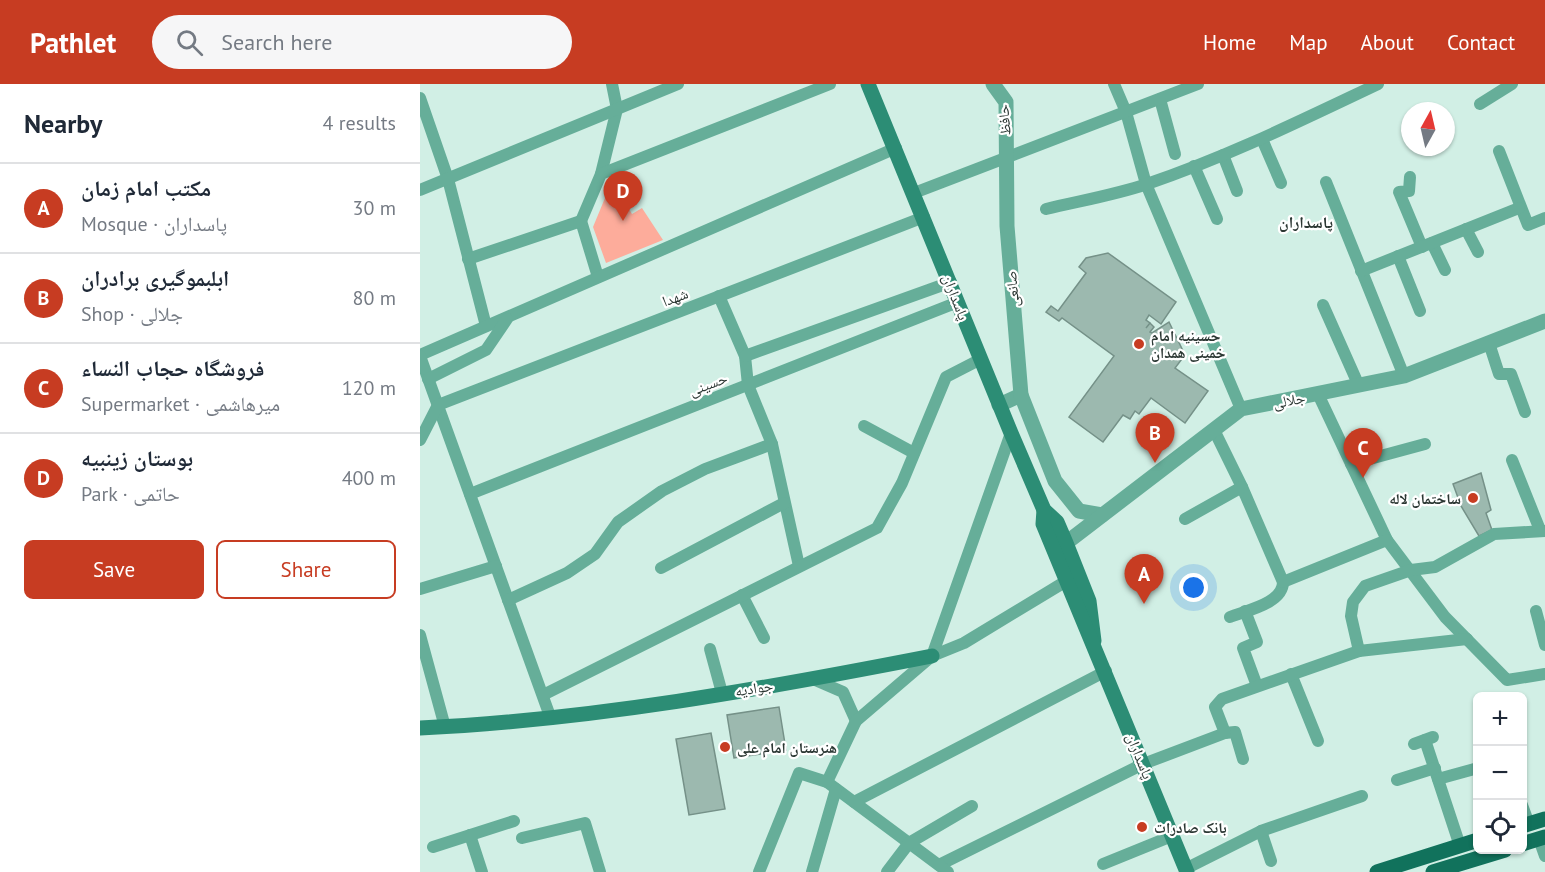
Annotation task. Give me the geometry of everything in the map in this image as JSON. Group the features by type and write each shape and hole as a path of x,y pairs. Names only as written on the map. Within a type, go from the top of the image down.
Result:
{"main road":[{"name":"پاسداران","path":"868,84 1044,510 1057,522 1066,543 1089,601 1094,641"},
{"name":"پاسداران","path":"1044,510 1043,524 1078,609 1094,641 1186,870"},
{"name":"جوادیه","path":"420,728 551,719 813,679 932,656"},
{"path":"1527,825 1545,819"},
{"path":"1527,842 1542,838"},
{"path":"1377,872 1473,842"},
{"path":"1433,872 1466,867 1494,854"}],"street":[{"path":"598,278 581,221 602,174 617,108 612,84"},
{"path":"420,190 678,84"},
{"path":"602,174 830,84"},
{"name":"حافظ","path":"993,84 1006,102 1006,159"},
{"path":"1114,84 1126,112 1146,184 1241,409"},
{"path":"914,193 1198,84"},
{"path":"1046,209 1146,184 1194,166 1262,139 1378,84"},
{"path":"1480,104 1512,84"},
{"path":"1160,99 1175,154"},
{"path":"421,102 448,179 486,326"},
{"path":"1262,139 1281,183"},
{"path":"551,719 420,356 896,148"},
{"path":"1499,151 1519,208 1528,225 1545,218"},
{"path":"1223,155 1238,191"},
{"name":"صانعی","path":"1006,159 1007,226 1021,394 1055,481 1079,511 1102,516"},
{"path":"1194,166 1217,219"},
{"path":"1410,177 1410,191 1399,192 1427,245 1444,270"},
{"path":"1326,183 1404,376"},
{"path":"1361,271 1519,208"},
{"name":"شهدا","path":"438,405 924,217"},
{"path":"468,259 581,221"},
{"path":"1466,229 1478,252"},
{"path":"1398,256 1420,311"},
{"path":"745,356 951,282"},
{"path":"719,296 745,356 748,385 772,444 799,566"},
{"name":"حسینی","path":"470,494 958,302"},
{"path":"1323,305 1359,386"},
{"path":"428,379 486,350 510,316"},
{"name":"جلالی","path":"1066,543 1241,409 1404,376 1545,321"},
{"path":"1489,343 1499,374 1511,374 1525,412"},
{"path":"543,696 877,528 902,483 946,377 981,359"},
{"path":"999,405 1021,394"},
{"path":"1318,394 1387,540 1445,617 1508,680 1545,674"},
{"path":"420,440 438,405"},
{"path":"864,426 914,453"},
{"path":"1214,430 1242,487 1283,582 1283,589 1278,597 1230,617"},
{"path":"812,872 832,785 856,721 932,656 1011,433"},
{"path":"508,600 567,573 595,554 618,522 662,491 705,469 772,444"},
{"path":"1351,464 1425,444"},
{"path":"1359,651 1351,616 1353,602 1365,586 1411,570 1435,567 1494,534 1518,535 1542,531 1512,460"},
{"path":"1185,519 1242,487"},
{"path":"661,568 784,502"},
{"path":"1283,582 1387,540"},
{"path":"420,589 496,566"},
{"name":"جوادیه","path":"932,656 964,643 1068,580"},
{"path":"742,595 764,638"},
{"path":"1245,611 1257,642 1243,648 1257,686"},
{"path":"1536,611 1545,645"},
{"path":"420,635 445,727"},
{"path":"1225,733 1215,707 1222,699 1359,651 1467,639"},
{"path":"710,650 722,693"},
{"path":"854,802 1106,671"},
{"path":"1291,674 1318,741"},
{"path":"813,679 843,692 856,721"},
{"path":"759,872 799,773 832,785 943,868 1143,764 1225,733 1235,732 1243,759"},
{"path":"1424,741 1460,846"},
{"path":"1397,780 1473,769"},
{"path":"1186,870 1261,831 1362,796"},
{"path":"887,872 909,843 972,806"},
{"path":"433,848 514,821"},
{"path":"522,838 585,823 600,872"},
{"path":"1261,831 1271,861"},
{"path":"470,835 482,872"},
{"path":"1102,864 1172,836"},
{"path":"1542,838 1545,856"}],"shaded area":[{"path":"612,181 632,214 642,208 663,240 606,263 593,227"}],"building":[{"name":"حسینیه امام خمینی همدان","path":"1108,253 1176,302 1161,324 1149,315 1146,320 1154,327 1150,332 1152,333 1169,322 1185,355 1175,368 1208,391 1185,423 1151,398 1139,414 1135,411 1130,419 1123,415 1103,442 1069,417 1114,356 1062,318 1059,321 1046,312 1051,306 1058,311 1086,273 1079,267 1086,258"},
{"name":"ساختمان لاله","path":"1481,473 1491,510 1486,513 1492,530 1479,536 1461,506 1453,484"},
{"path":"779,707 786,750 734,758 727,715"},
{"path":"711,733 725,809 689,815 676,739"}],"place":[{"name":"بوستان زینبیه","path":"623,221"},
{"name":"حسینیه امام خمینی همدان","path":"1139,344"},
{"name":"ابلبموگیری برادران","path":"1155,463"},
{"name":"فروشگاه حجاب النساء","path":"1363,478"},
{"name":"ساختمان لاله","path":"1473,498"},
{"name":"مکتب امام زمان","path":"1144,604"},
{"name":"هنرستان امام علی","path":"725,747"},
{"name":"بانک صادرات","path":"1142,827"}],"district":[{"name":"پاسداران","path":"1306,222"}]}
